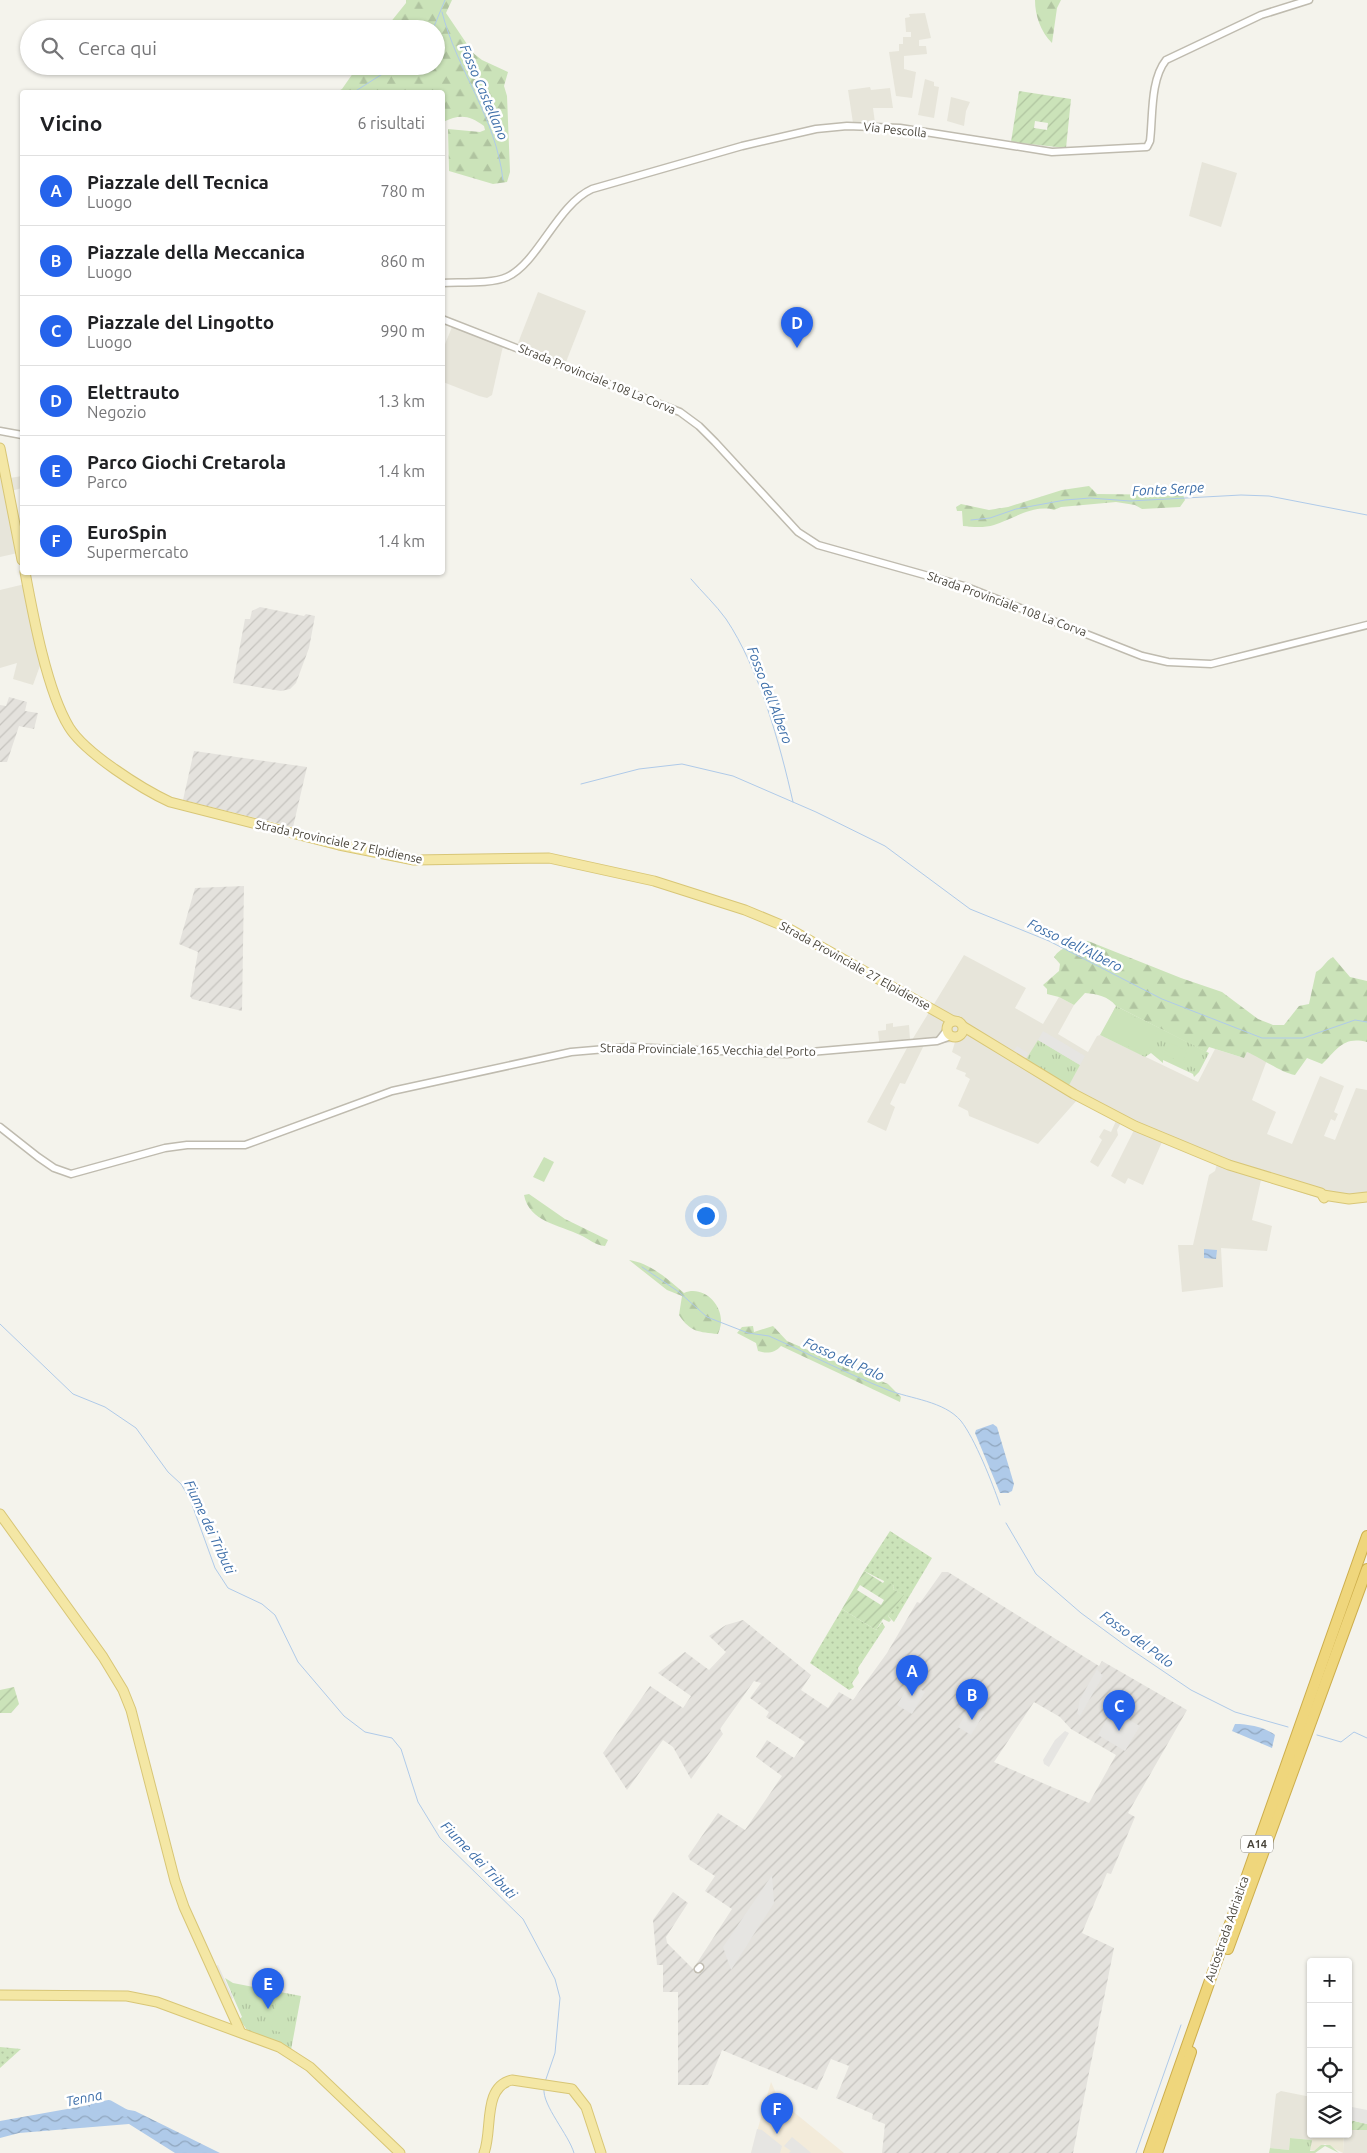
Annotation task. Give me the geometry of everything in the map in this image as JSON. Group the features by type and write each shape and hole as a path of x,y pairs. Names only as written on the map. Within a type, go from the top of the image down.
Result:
{"highway":[{"name":"Autostrada Adriatica","path":"1149,2153 1367,1536"},
{"name":"Autostrada Adriatica","path":"1157,2153 1257,1866 1367,1569"}],"main road":[{"path":"0,448 20,550"},
{"name":"Strada Provinciale 27 Elpidiense","path":"26,575 53,689 70,728 100,757 146,789 170,802 193,810 339,845 414,860 549,858 654,881 745,910 786,926 952,1027 980,1038 1074,1094 1135,1126 1198,1153 1321,1195 1349,1198 1367,1197"},
{"path":"0,1514 103,1657 126,1695 184,1907 230,2009 231,2024"},
{"path":"0,1995 127,1996 179,2008 231,2024 240,2031 279,2047 302,2061 400,2153"},
{"path":"484,2153 496,2089 504,2082 512,2080 556,2085 572,2090 579,2095 586,2107 601,2153"}],"street":[{"name":"Via Pescolla","path":"445,284 507,277 524,263 577,198 592,190 742,146 816,129 863,125 900,128 1052,152 1147,147 1150,141 1157,80 1162,65 1166,60 1261,15 1309,0"},
{"name":"Strada Provinciale 108 La Corva","path":"445,320 680,412 716,442 798,532 824,548 964,586 1142,656 1168,662 1211,664 1367,625"},
{"path":"0,431 20,435"},
{"name":"Strada Provinciale 165 Vecchia del Porto","path":"0,1127 54,1168 71,1174 165,1148 187,1145 245,1145 392,1091 591,1049 637,1047 787,1054 937,1041 952,1027"}],"shaded area":[{"path":"925,13 931,38 919,40 919,46 926,46 927,54 904,56 904,69 916,72 912,98 896,96 889,52 899,51 899,44 903,44 903,37 911,37 911,32 906,32 905,18 910,17 909,14"},
{"path":"925,79 934,82 934,86 939,87 934,118 918,115"},
{"path":"870,87 871,90 890,88 893,108 873,108 875,123 853,123 848,90"},
{"path":"951,97 970,102 966,111 964,126 947,121"},
{"path":"1202,162 1237,173 1221,227 1189,216"},
{"path":"538,292 586,311 566,362 518,343"},
{"path":"452,327 503,346 492,395 487,398 479,396 445,383 445,344"},
{"path":"0,444 3,445 10,478 20,476 20,489 11,491 20,530 20,552 0,557"},
{"path":"29,583 49,660 41,663 33,685 13,679 17,663 0,668 0,590"},
{"path":"260,607 304,616 306,614 315,616 309,648 296,683 290,689 281,691 233,683 245,619 250,619 252,611"},
{"path":"9,697 27,702 25,711 38,713 34,729 19,726 7,762 0,762 0,705 6,706"},
{"path":"194,751 307,767 293,827 183,800"},
{"path":"244,886 242,1011 192,999 190,996 198,952 179,944 195,888"},
{"path":"964,955 1026,988 1015,1008 1043,1024 1059,997 1074,1005 1058,1034 1088,1052 1097,1036 1100,1035 1198,1082 1215,1049 1244,1058 1247,1052 1267,1060 1252,1100 1276,1112 1267,1134 1292,1144 1320,1076 1344,1086 1334,1112 1338,1114 1335,1121 1331,1119 1324,1136 1335,1140 1356,1088 1367,1090 1367,1201 1325,1200 1261,1180 1252,1220 1272,1226 1267,1251 1221,1248 1223,1287 1182,1292 1178,1245 1193,1245 1209,1175 1215,1171 1217,1164 1162,1142 1143,1185 1128,1178 1125,1184 1111,1176 1134,1130 1121,1123 1117,1130 1118,1135 1098,1167 1090,1162 1102,1140 1099,1137 1104,1129 1111,1132 1116,1121 1078,1099 1038,1144 969,1116 968,1111 958,1106 970,1079 965,1076 966,1073 956,1069 961,1057 952,1052 955,1042 924,1045 905,1084 900,1083 890,1104 895,1107 886,1131 867,1122 907,1048 880,1049 878,1031 886,1030 886,1024 893,1023 893,1027 909,1025 910,1040 912,1040"},
{"path":"1043,1031 1085,1056 1080,1065 1038,1040"},
{"path":"1017,1046 1028,1053 1024,1060 1012,1053"},
{"path":"942,1572 948,1572 1099,1666 1102,1661 1187,1710 1128,1813 1135,1817 1111,1874 1107,1873 1082,1933 1114,1948 1073,2153 882,2153 885,2124 872,2119 873,2114 836,2098 849,2066 831,2059 817,2090 722,2050 708,2085 678,2085 678,1992 663,1992 663,1965 657,1965 653,1920 673,1892 688,1903 666,1937 667,1943 693,1969 732,1909 705,1891 715,1876 690,1860 688,1856 718,1813 745,1830 782,1776 756,1757 767,1740 794,1758 805,1742 766,1717 769,1712 750,1698 761,1683 754,1681 720,1729 723,1734 691,1779 673,1747 663,1740 627,1790 603,1753 650,1686 683,1708 691,1696 658,1673 685,1652 709,1670 726,1652 709,1636 726,1625 743,1620 811,1675 801,1690 828,1708 839,1692 853,1700 887,1653 917,1602 920,1603","holes":["1034,1702 1060,1717 1071,1729 1116,1755 1089,1803 994,1762"]},
{"path":"1097,1669 1103,1676 1080,1716 1077,1714 1080,1699"},
{"path":"910,1683 925,1692 912,1714 897,1705"},
{"path":"972,1704 985,1712 971,1735 958,1727"},
{"path":"1112,1710 1140,1726 1125,1751 1098,1735"},
{"path":"1065,1731 1069,1733 1049,1767 1044,1764 1043,1760 1055,1740"},
{"path":"772,1875 774,1903 731,1970 723,1947"},
{"path":"218,1965 233,1998 230,2000 214,1967"},
{"path":"771,2082 779,2100 844,2153 751,2153"},
{"path":"1281,2091 1307,2096 1307,2138 1312,2138 1312,2140 1290,2138 1289,2150 1270,2148 1276,2094"},
{"path":"1352,2107 1367,2110 1367,2124 1352,2120"},
{"path":"757,2129 762,2130 782,2146 780,2153 751,2153"},
{"path":"1352,2130 1367,2130 1367,2153 1343,2153 1344,2138 1352,2138"},
{"path":"792,2137 811,2153 789,2153 791,2151 784,2146"},
{"path":"1312,2138 1344,2138 1343,2153 1325,2144 1314,2151 1310,2150"}],"green space":[{"path":"406,0 452,0 446,13 473,53 482,60 508,72 504,86 507,96 510,172 507,182 493,184 449,171 448,129 480,132 485,130 484,126 479,122 469,118 459,117 445,121 445,90 340,90 352,75 445,75 445,20 392,20 406,3"},
{"path":"1035,0 1061,0 1057,8 1052,43 1039,23"},
{"path":"1019,91 1071,99 1066,148 1011,142","holes":["1035,121 1048,123 1047,130 1034,128"]},
{"path":"1089,486 1097,494 1183,495 1185,500 1180,507 1142,509 1135,505 1116,502 1061,507 1054,510 1039,509 983,527 963,526 962,511 957,511 956,507 961,504 989,510 1008,507 1062,490"},
{"path":"1088,941 1222,992 1258,1019 1273,1025 1284,1025 1299,1006 1309,1004 1316,972 1333,957 1350,977 1367,981 1367,1042 1346,1042 1322,1064 1307,1058 1295,1075 1247,1052 1244,1058 1209,1047 1206,1052 1116,1006 1102,996 1085,993 1074,1005 1059,997 1047,994 1047,989 1043,985 1059,971 1060,964 1054,957 1057,953 1074,944"},
{"path":"1116,1006 1209,1053 1199,1072 1194,1077 1193,1074 1163,1060 1163,1063 1151,1053 1145,1057 1100,1035"},
{"path":"1115,1008 1158,1029 1146,1055 1103,1034"},
{"path":"1038,1040 1080,1065 1068,1087 1025,1061"},
{"path":"1170,1043 1187,1051 1182,1063 1164,1054"},
{"path":"1187,1058 1201,1065 1198,1070 1184,1063"},
{"path":"544,1157 554,1162 544,1182 533,1177"},
{"path":"529,1194 565,1219 608,1240 605,1246 539,1217 527,1204 524,1195"},
{"path":"629,1260 652,1268 684,1293 698,1291 710,1297 718,1308 720,1315 721,1324 718,1334 700,1332 687,1325 679,1315 682,1296 667,1290"},
{"path":"753,1326 754,1332 773,1326 787,1341 888,1384 901,1397 900,1402 781,1346 771,1352 758,1351 756,1343 737,1333 742,1327"},
{"path":"890,1531 932,1558 894,1622 888,1616 903,1595 893,1589 894,1586 864,1571"},
{"path":"864,1571 883,1583 885,1580 894,1586 893,1589 904,1595 888,1616 891,1620 889,1622 883,1619 876,1630 842,1609","holes":["860,1585 884,1600 881,1605 857,1590"]},
{"path":"842,1609 876,1630 882,1622 885,1627 858,1668 859,1673 852,1683 854,1687 849,1690 810,1663"},
{"path":"14,1687 19,1704 11,1713 0,1713 0,1690"},
{"path":"225,1978 233,1983 301,1996 291,2050 248,2031 239,2019 242,2017"},
{"path":"276,2003 290,2006 284,2033 271,2030"},
{"path":"0,2047 21,2049 0,2068"},
{"path":"1352,2120 1367,2124 1367,2130 1352,2130"},
{"path":"1290,2138 1312,2140 1310,2151 1314,2151 1321,2145 1330,2145 1339,2153 1325,2146 1315,2153 1269,2153 1270,2148 1289,2150"}],"water":[{"path":"1204,1249 1217,1250 1216,1259 1204,1258"},
{"path":"993,1424 997,1427 1014,1484 1012,1491 1008,1493 1000,1493 975,1433 976,1430"},
{"path":"1235,1724 1256,1726 1275,1735 1272,1748 1232,1731"},
{"name":"Tenna","path":"95,2104 135,2111 220,2153 175,2153 129,2124 19,2133 0,2138 0,2121"}],"waterway":[{"name":"Fosso Castellano","path":"437,20 445,0"},
{"name":"Fosso Castellano","path":"442,12 445,20"},
{"name":"Fosso Castellano","path":"445,21 457,54 493,135 503,180"},
{"name":"Fosso Castellano","path":"357,90 381,75"},
{"name":"Fonte Serpe","path":"971,520 990,518 1016,509 1065,500 1090,498 1130,501 1241,495 1269,496 1367,515"},
{"name":"Fosso dell'Albero","path":"691,579 726,619 749,660 775,732 793,802"},
{"name":"Fosso dell'Albero","path":"581,784 639,769 682,764 733,776 816,812 885,846 970,909 1049,941 1162,999 1262,1038 1303,1038 1355,1020 1367,1022"},
{"name":"Fosso del Palo","path":"642,1267 679,1292 707,1317 748,1333 769,1336 873,1384 927,1401 954,1414 972,1438 1000,1505"},
{"name":"Fiume dei Tributi","path":"0,1324 73,1394 105,1407 136,1428 168,1472 181,1484 190,1499 215,1568 228,1588 262,1604 275,1615 298,1662 344,1716 365,1732 392,1738 401,1749 418,1802 440,1838 523,1919 555,1979 560,1998 555,2053 545,2082"},
{"name":"Fosso del Palo","path":"1006,1523 1036,1574 1081,1613 1126,1646 1191,1690 1235,1712 1288,1727"},
{"name":"Fosso del Palo","path":"1317,1735 1341,1742 1354,1732 1367,1738"},
{"path":"1136,2153 1181,2025"},
{"name":"Fiume dei Tributi","path":"544,2089 551,2112 574,2153"},
{"name":"Tenna","path":"94,2107 109,2104 125,2113"}],"place":[{"name":"Elettrauto","path":"797,348"},
{"name":"Piazzale dell Tecnica","path":"912,1696"},
{"name":"Piazzale della Meccanica","path":"972,1720"},
{"name":"Piazzale del Lingotto","path":"1119,1731"},
{"name":"Parco Giochi Cretarola","path":"268,2009"},
{"name":"EuroSpin","path":"777,2134"}]}
